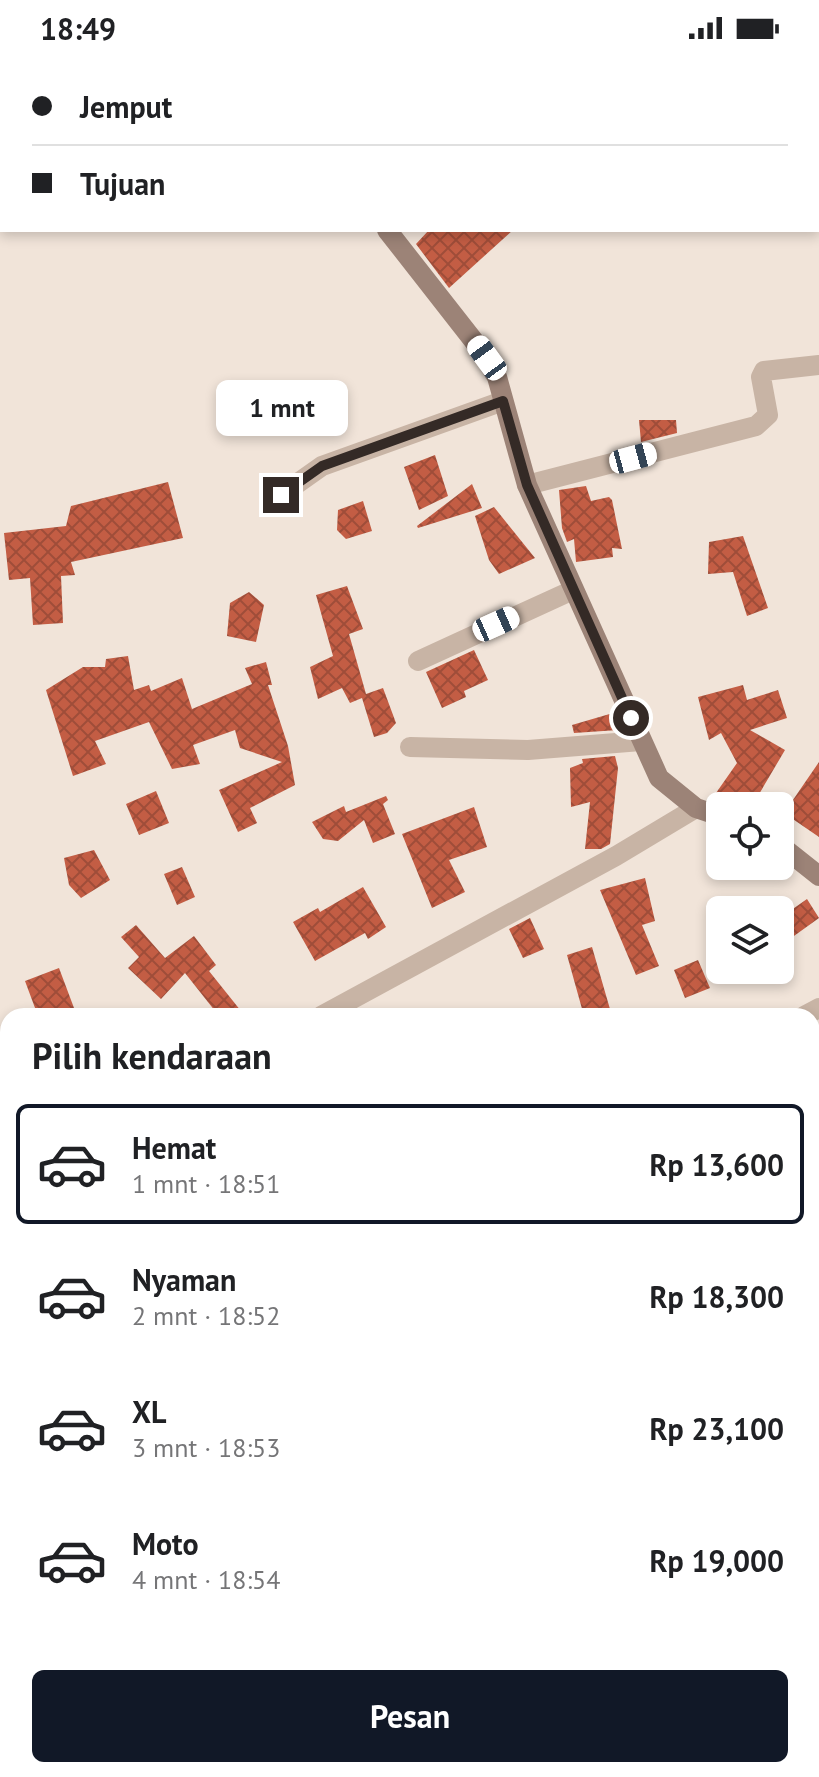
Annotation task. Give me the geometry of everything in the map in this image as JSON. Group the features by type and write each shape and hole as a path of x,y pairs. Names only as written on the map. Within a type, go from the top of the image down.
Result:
{"street":[{"path":"389,232 468,333 497,377 527,485 641,741 664,784 696,808 706,811"},
{"path":"527,485 756,426 768,415 761,377 764,371 819,365"},
{"path":"281,495 322,466 503,401"},
{"path":"418,661 573,590"},
{"path":"410,747 528,750 641,741"},
{"path":"336,1008 616,856 696,808"},
{"path":"794,856 819,876"}],"building":[{"path":"427,232 511,232 449,288 416,244"},
{"path":"639,420 676,420 677,433 641,442"},
{"path":"435,455 448,496 419,510 404,467"},
{"path":"168,482 183,538 71,562 75,575 61,576 63,623 33,625 30,578 9,580 4,533 66,526 71,506"},
{"path":"472,484 482,508 418,528 417,526"},
{"path":"586,486 591,501 609,497 612,500 622,549 612,548 613,557 576,562 574,539 567,542 562,528 559,490"},
{"path":"363,501 372,531 346,539 337,530 338,510"},
{"path":"494,507 535,558 499,574 489,560 475,516"},
{"path":"743,536 768,608 747,616 733,572 708,574 709,542"},
{"path":"347,586 363,629 349,634 366,694 383,688 396,723 387,733 374,737 362,698 350,703 342,688 318,699 310,667 333,656 316,595"},
{"path":"249,592 264,605 256,642 227,636 230,603"},
{"path":"474,650 488,680 464,691 466,697 442,708 426,672"},
{"path":"128,656 134,690 149,685 151,691 182,678 192,709 252,684 245,668 266,662 272,685 268,685 288,746 295,785 250,808 257,823 238,832 219,790 282,762 240,748 235,730 193,745 200,764 172,769 149,722 95,741 106,764 73,776 46,690 83,667 105,667 106,659"},
{"path":"743,685 747,700 778,690 787,718 750,730 785,750 760,792 717,792 737,763 721,733 709,740 698,697"},
{"path":"613,713 618,730 574,733 572,725"},
{"path":"615,756 618,768 610,844 601,849 585,849 590,802 571,807 570,768 583,763 582,759"},
{"path":"819,762 819,837 794,820 794,798"},
{"path":"156,791 169,823 139,835 126,804"},
{"path":"386,796 388,800 383,804 395,834 373,843 364,820 338,841 323,839 312,822 344,806 346,812"},
{"path":"474,807 487,847 449,860 465,892 432,908 402,834"},
{"path":"94,850 110,880 81,898 69,885 64,858"},
{"path":"182,867 195,897 177,905 164,874"},
{"path":"645,878 655,921 642,925 659,966 636,975 600,890"},
{"path":"363,887 386,927 368,939 365,933 315,961 293,922 318,908 320,912"},
{"path":"807,899 819,918 794,936 794,908"},
{"path":"530,918 544,949 523,958 509,929"},
{"path":"136,925 165,958 194,936 216,965 209,971 239,1008 213,1008 185,973 161,999 128,968 139,957 121,937"},
{"path":"592,947 610,1008 582,1008 567,955"},
{"path":"698,960 710,988 685,998 674,970"},
{"path":"59,968 74,1008 35,1008 25,981"}],"route":[{"path":"281,495 322,466 503,401 527,485 631,718"}]}
